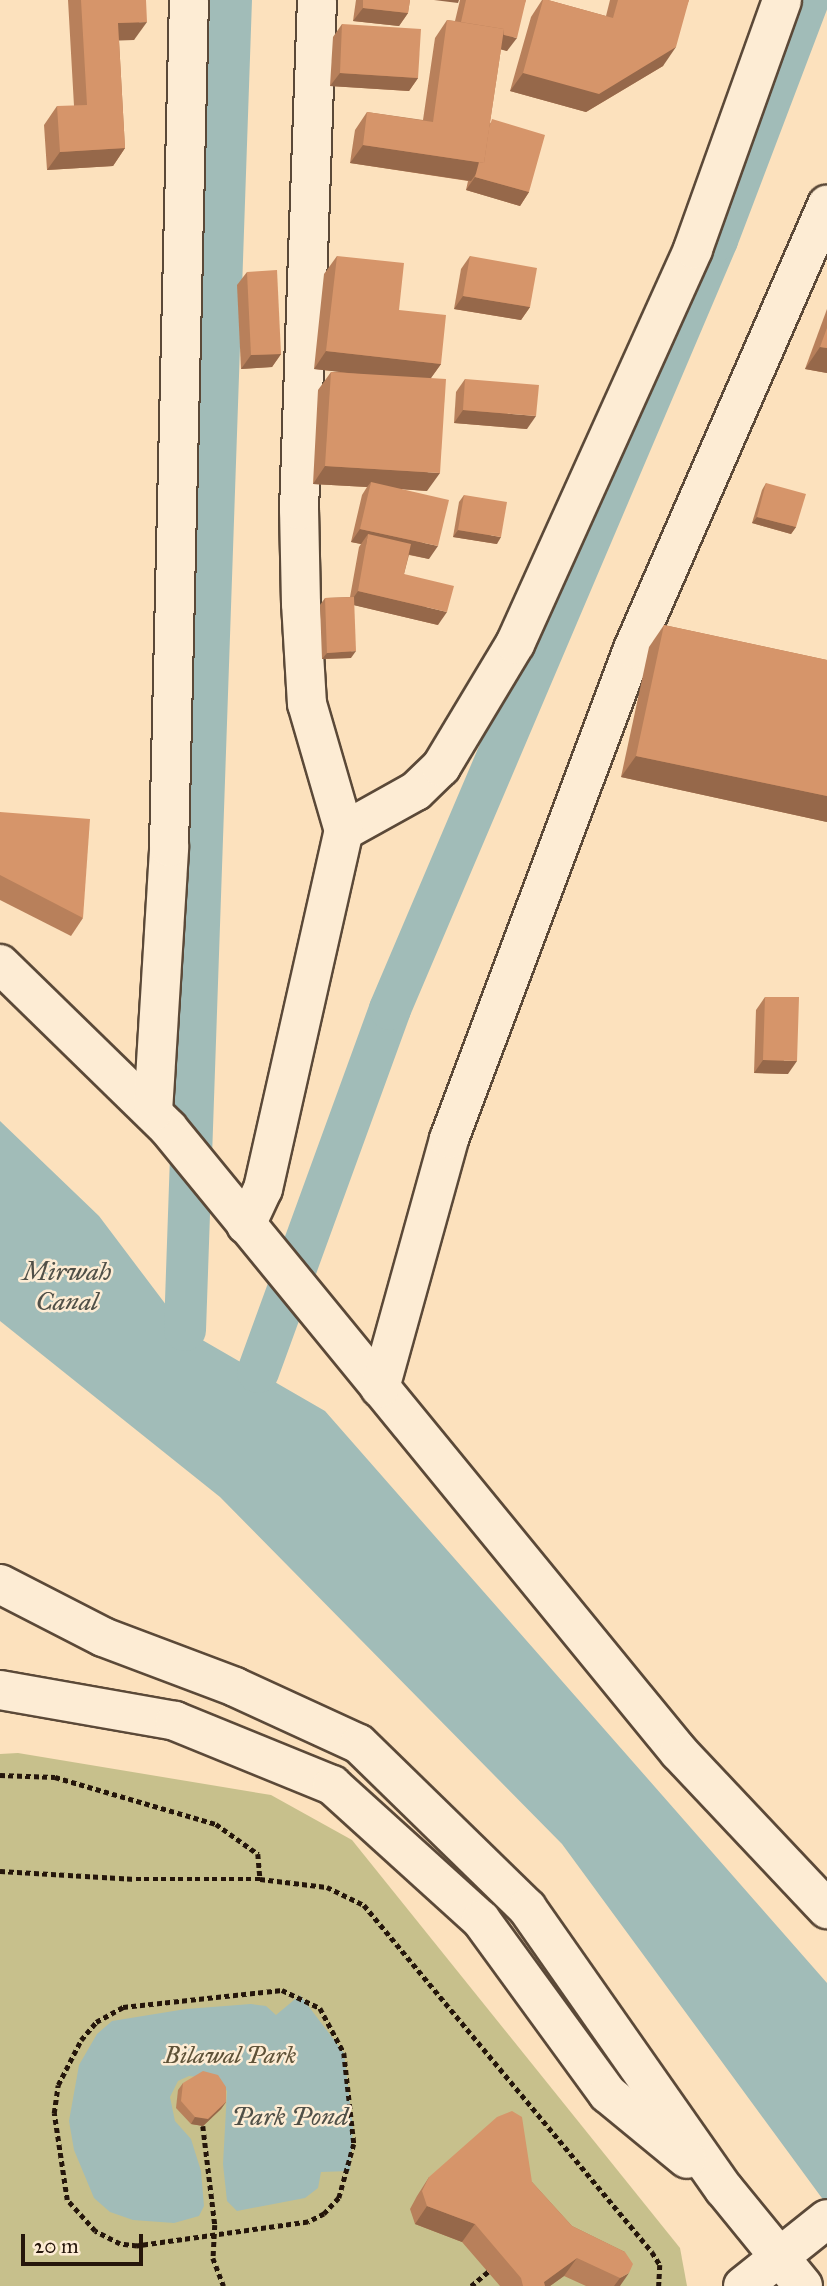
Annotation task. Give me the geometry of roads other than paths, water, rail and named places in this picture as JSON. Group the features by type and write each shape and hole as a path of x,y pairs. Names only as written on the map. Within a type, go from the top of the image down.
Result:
{"street":[{"path":"160,1120 189,0"},
{"path":"245,1223 263,1189 344,831 307,704 301,604 299,496 317,0"},
{"path":"344,831 415,791 441,767 515,644 692,249 782,0"},
{"path":"380,1388 449,1139 604,726 827,205"},
{"path":"0,964 160,1120 679,1752 827,1909"},
{"path":"0,1584 103,1637 235,1687 359,1744 527,1908 724,2189 803,2286"},
{"path":"0,1690 175,1721 332,1785 481,1920 608,2094 724,2189"},
{"path":"743,2286 819,2225"}],"water":[{"name":"Mirwah Canal","path":"0,1121 99,1216 185,1330 325,1411 827,1983 827,2205 562,1844 220,1497 0,1321"},
{"name":"Park Pond","path":"300,1995 344,2053 353,2128 350,2171 321,2172 318,2188 305,2198 237,2211 227,2201 223,2164 227,2091 218,2079 189,2076 178,2081 170,2097 175,2121 191,2139 201,2171 204,2206 199,2216 174,2223 133,2220 110,2212 94,2198 74,2150 69,2121 79,2065 97,2034 112,2021 186,2009 251,2004 266,2006 276,2015"}],"waterway":[{"path":"185,1330 231,0"},
{"path":"258,1372 390,1009 717,240 808,0"}],"park label":[{"name":"Bilawal Park","path":"230,2056"}]}
